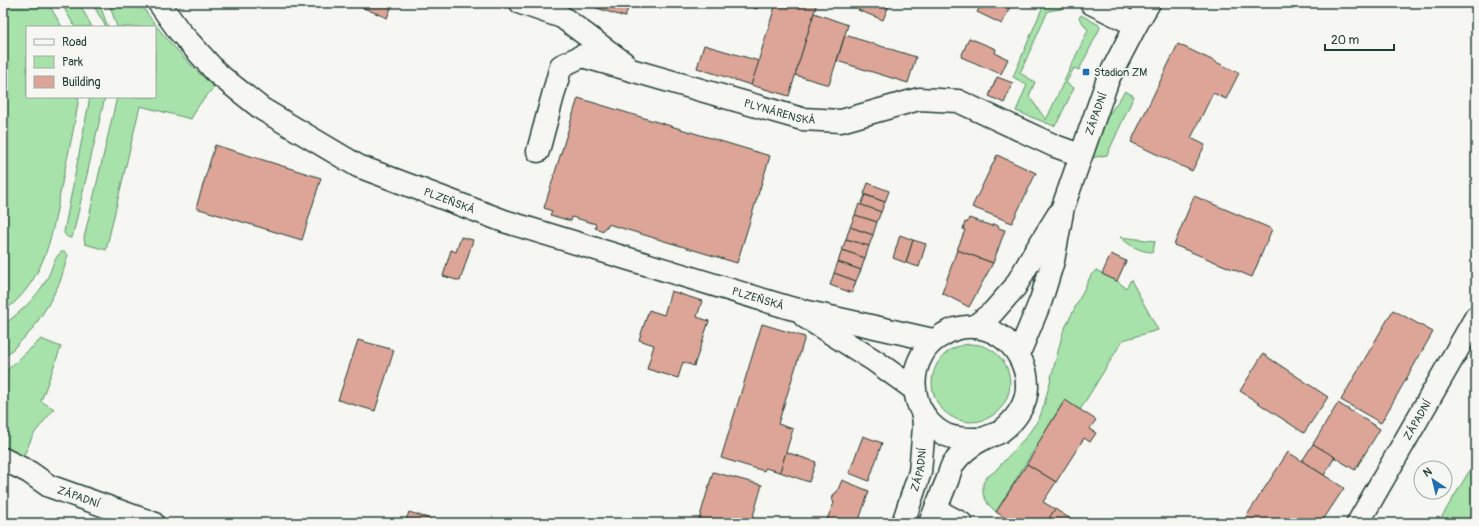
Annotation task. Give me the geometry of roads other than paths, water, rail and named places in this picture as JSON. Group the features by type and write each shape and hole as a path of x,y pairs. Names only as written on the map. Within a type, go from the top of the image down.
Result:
{"street":[{"name":"PLZEŇSKÁ","path":"159,3 179,31 218,74 262,109 358,166 504,221 790,308 934,340"},
{"path":"521,3 562,17 635,71"},
{"path":"1092,3 1136,25"},
{"name":"ZÁPADNÍ","path":"1019,354 1041,300 1053,261 1063,207 1108,80 1149,3"},
{"name":"PLYNÁRENSKÁ","path":"538,151 560,66 582,56 802,119 840,121 919,99 958,101 1080,156"},
{"name":"ZÁPADNÍ","path":"974,327 993,312 1015,287 1063,207"},
{"name":"PLZEŇSKÁ","path":"790,308 875,361 914,388"},
{"name":"ZÁPADNÍ","path":"1358,523 1476,316"},
{"name":"ZÁPADNÍ","path":"961,523 933,516 953,465 971,446 982,439 999,432 1013,421 1023,406 1027,388 1026,370 1019,354 1007,340 992,331 974,327 960,328 946,332 934,340 922,354 916,371 914,388 919,407 930,424 946,435 964,440 982,439"},
{"name":"ZÁPADNÍ","path":"903,523 920,472 924,427 923,413"},
{"name":"ZÁPADNÍ","path":"3,459 29,472 49,486 153,523"}],"place":[{"name":"Stadion ZM","path":"1086,72"}]}
